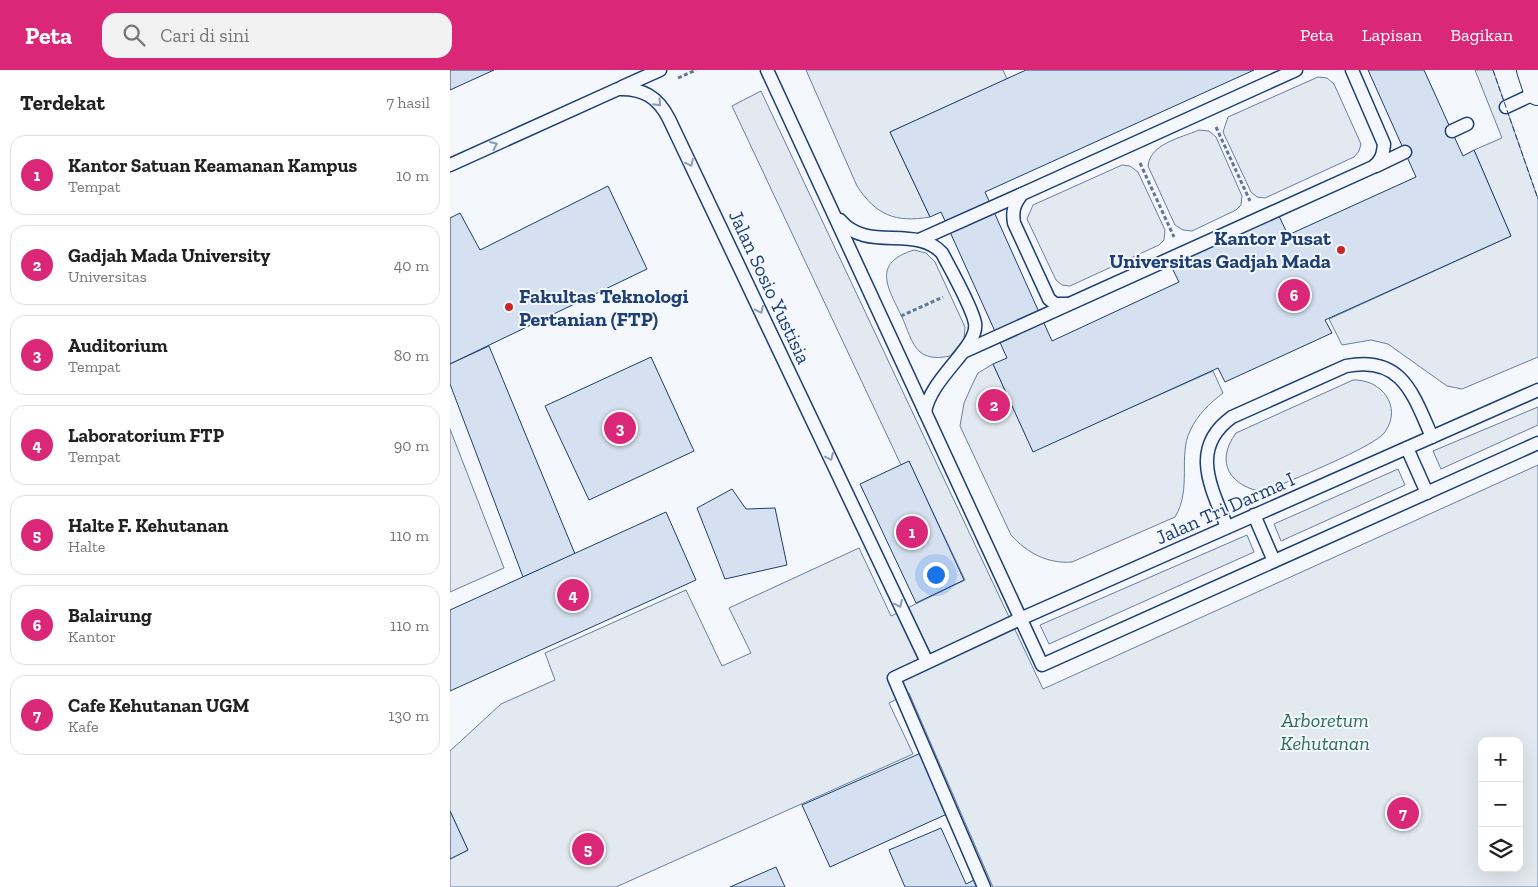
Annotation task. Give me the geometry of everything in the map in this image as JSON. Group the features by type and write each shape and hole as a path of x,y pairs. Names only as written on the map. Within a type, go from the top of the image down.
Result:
{"main road":[{"path":"1531,70 1538,92"}],"lane":[{"path":"450,164 660,70"},
{"path":"768,70 1042,665 1538,443"},
{"path":"919,240 1296,70"},
{"path":"1352,70 1384,144 1384,154 1380,162 1373,167"},
{"name":"Jalan Sosio Yustisia","path":"618,89 630,89 646,93 653,97 664,109 927,662"},
{"path":"1506,107 1538,92"},
{"path":"1452,131 1468,124"},
{"path":"963,352 1405,152"},
{"path":"1022,194 1015,202 1012,213 1014,224 1049,298 1055,304 1070,304"},
{"path":"832,210 843,224 863,236 919,240 936,246 942,253 960,289 975,322 976,331 969,346 934,386 925,412"},
{"path":"1227,527 1209,482 1206,465 1212,437 1219,426 1232,417 1346,366 1364,362 1390,370 1403,379 1412,390 1432,436"},
{"name":"Jalan Tri Darma I","path":"927,662 1538,390"},
{"path":"1407,448 1427,493"},
{"path":"1254,515 1274,561"},
{"path":"927,662 894,678 984,887"}],"path":[{"path":"1208,111 1258,219"},
{"path":"1131,144 1181,253"},
{"path":"884,324 960,289"}],"green space":[{"path":"806,70 1003,70 1007,79 890,132 930,217 906,219 888,215 879,210 864,196 857,186"},
{"path":"1475,70 1493,70 1538,199 1538,357 1462,389 1447,386 1388,344 1371,340 1342,345 1329,319 1511,236 1474,150 1502,138"},
{"path":"1318,77 1327,78 1334,84 1361,144 1359,151 1354,157 1265,198 1257,197 1251,192 1223,132 1228,117"},
{"name":"Arboretum Kehutanan","path":"761,91 1043,689 1538,465 1538,887 993,887 909,693 889,703 913,754 616,887 450,887 450,859 468,850 450,811 450,751 501,704 555,680 545,653 686,590 722,666 751,653 729,608 859,548 891,616 965,580 909,462 901,465 732,106"},
{"path":"1199,130 1209,131 1216,137 1242,196 1241,205 1236,210 1192,231 1183,230 1175,225 1148,166 1150,158 1160,147"},
{"path":"1122,165 1130,166 1138,172 1165,230 1164,240 1159,245 1070,286 1062,285 1056,280 1027,219 1033,205"},
{"path":"914,250 926,253 935,262 965,327 964,339 950,356 931,357 917,349 888,286 888,269 892,262 901,255"},
{"path":"993,364 1033,451 1213,371 1223,393 1204,410 1190,431 1185,451 1183,495 1175,517 1072,562 1046,559 1024,547 1011,535 960,426 964,403 978,373"},
{"path":"1353,380 1372,384 1380,389 1390,404 1392,413 1390,422 1385,432 1378,438 1348,455 1264,492 1243,485 1229,472 1226,464 1226,454 1236,433"},
{"path":"1538,407 1538,425 1441,469 1433,451"},
{"path":"450,429 504,568 450,592"},
{"path":"1398,469 1405,485 1281,541 1274,524"},
{"path":"1247,535 1254,552 1049,644 1040,625"}],"building":[{"path":"450,70 494,70 450,90"},
{"name":"Kantor Pusat Universitas Gadjah Mada","path":"1026,70 1254,70 985,192 1052,341 1179,282 1170,264 1279,216 1288,235 1416,177 1368,70 1424,70 1463,156 1474,150 1511,236 1325,320 1332,333 1225,382 1218,368 1033,452 993,364 1007,358 941,212 930,217 890,132"},
{"name":"Fakultas Teknologi Pertanian (FTP)","path":"608,186 647,269 450,364 450,218 460,213 480,250"},
{"path":"489,346 575,554 523,577 450,384 450,364"},
{"path":"651,357 694,451 589,500 545,406"},
{"path":"909,461 964,580 916,603 860,484"},
{"path":"732,489 746,509 775,508 787,565 725,579 697,508"},
{"path":"666,512 696,580 450,691 450,610"},
{"path":"921,753 947,814 830,867 802,805"},
{"path":"450,811 468,850 450,859"},
{"path":"941,828 966,884 974,880 977,887 905,887 889,850"},
{"path":"776,867 785,887 730,887"}],"fence":[{"path":"1493,70 1538,199"}],"place":[{"name":"Kantor Pusat Universitas Gadjah Mada","path":"1341,250"},
{"name":"Balairung","path":"1294,295"},
{"name":"Fakultas Teknologi Pertanian (FTP)","path":"509,307"},
{"name":"Gadjah Mada University","path":"994,405"},
{"name":"Auditorium","path":"620,428"},
{"name":"Kantor Satuan Keamanan Kampus","path":"912,532"},
{"name":"Laboratorium FTP","path":"573,595"},
{"name":"Cafe Kehutanan UGM","path":"1403,813"},
{"name":"Halte F. Kehutanan","path":"588,849"}]}
